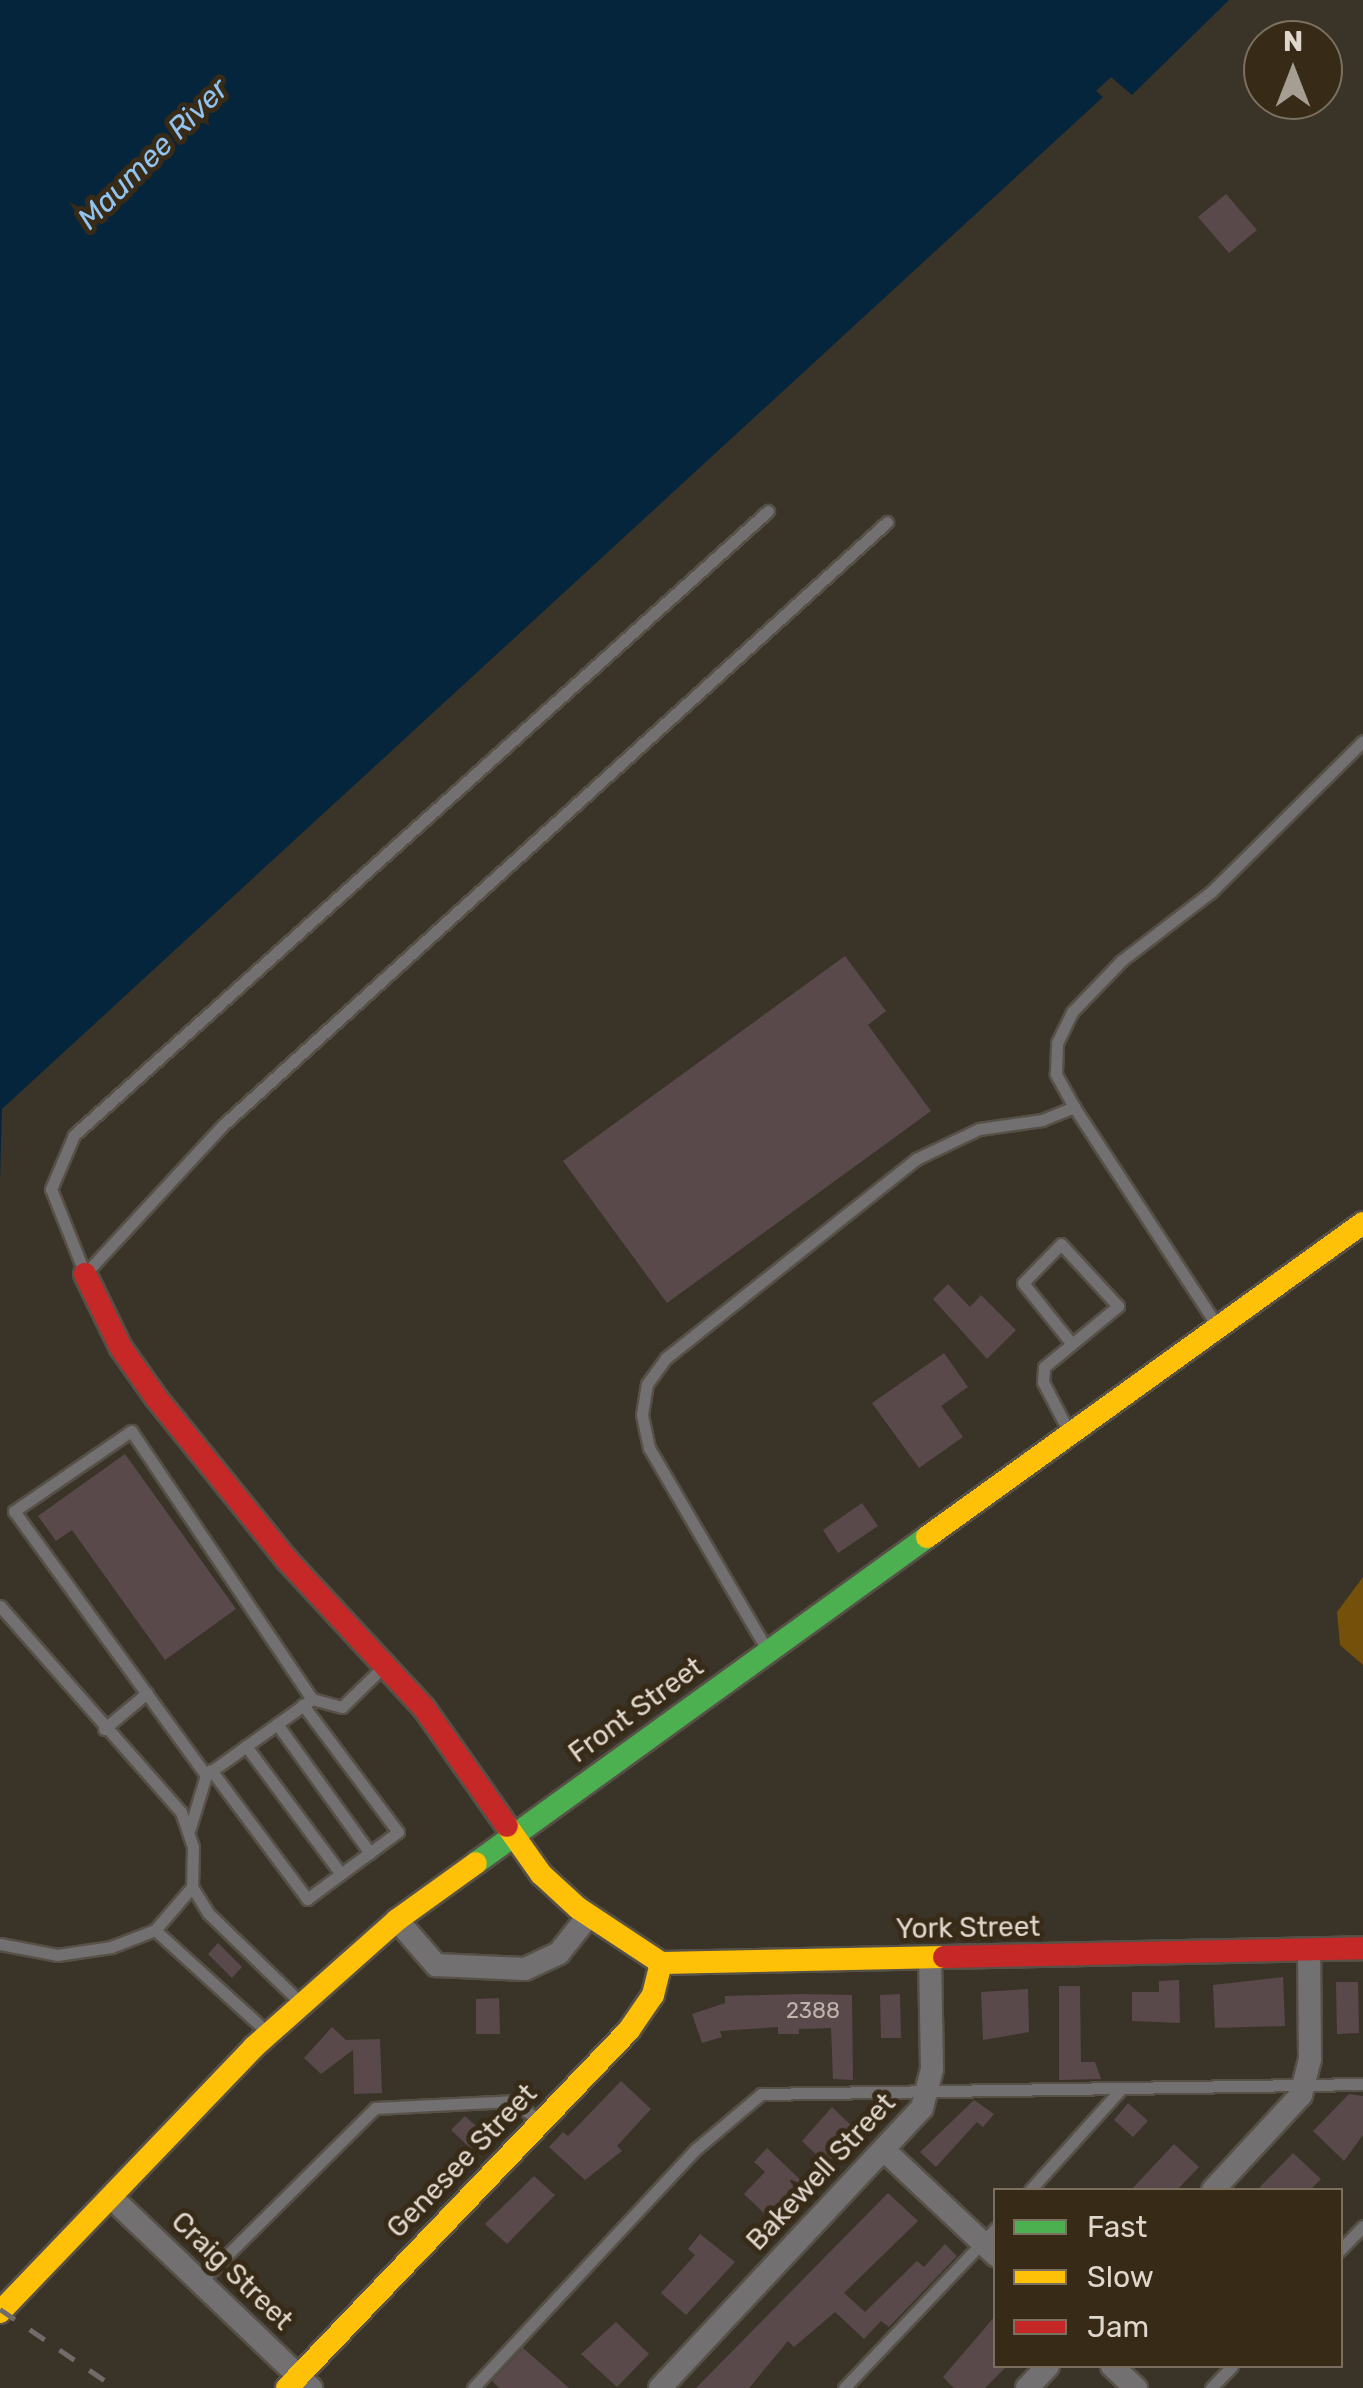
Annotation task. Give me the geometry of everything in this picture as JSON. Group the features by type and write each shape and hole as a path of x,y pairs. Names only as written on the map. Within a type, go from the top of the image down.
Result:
{"street":[{"name":"Front Street","path":"0,2312 269,2034 397,1920 1363,1223"},
{"path":"85,1274 121,1348 157,1399 286,1559 384,1665 477,1779 511,1837 589,1915 661,1963"},
{"path":"397,1920 436,1965 525,1969 559,1953 589,1915"},
{"name":"York Street","path":"661,1963 1363,1948"},
{"path":"1216,2188 1304,2085 1309,1950"},
{"name":"Bakewell Street","path":"660,2388 884,2150 930,2093 930,1959"},
{"name":"Genesee Street","path":"299,2384 629,2030 653,1994 661,1963"},
{"path":"884,2150 991,2242"},
{"name":"Craig Street","path":"110,2197 299,2384"},
{"path":"1027,2388 1046,2368"},
{"path":"1114,2368 1136,2388"}],"lane":[{"path":"768,511 74,1135 51,1189 85,1274 223,1125 888,522"},
{"path":"1218,1328 1074,1107 1056,1074 1057,1044 1072,1012 1121,961 1211,892 1363,740"},
{"path":"768,1652 649,1448 642,1414 647,1384 666,1358 916,1159 978,1130 1042,1120 1074,1107"},
{"path":"1070,1434 1042,1375 1071,1342 1118,1306 1061,1244 1024,1284 1071,1342"},
{"path":"131,1431 307,1702 398,1832 307,1900 147,1693 14,1510 131,1431"},
{"path":"0,1606 104,1729 165,1791 190,1828"},
{"path":"301,2003 208,1913 192,1887 190,1828 209,1772 307,1702 342,1706 384,1665"},
{"path":"104,1729 147,1693"},
{"path":"277,1724 370,1853"},
{"path":"246,1746 341,1874"},
{"path":"0,1944 58,1955 155,1930 192,1887"},
{"path":"155,1930 269,2034"},
{"path":"473,2388 746,2104 785,2091 930,2093 1363,2084"},
{"path":"1032,2188 1121,2089"},
{"path":"200,2282 374,2108 510,2101 542,2121"},
{"path":"1343,2247 1363,2226"},
{"path":"844,2388 991,2242"},
{"path":"1211,2388 1230,2368"}],"shaded area":[{"path":"1363,1577 1363,1665 1340,1645 1337,1612"}],"water":[{"name":"Maumee River","path":"0,0 1229,0 1132,95 1111,77 1096,91 1103,97 2,1109 0,1181"}],"building":[{"path":"1226,194 1257,230 1229,253 1198,217"},
{"path":"845,956 886,1011 868,1025 931,1111 667,1303 563,1161"},
{"path":"948,1284 970,1307 981,1295 1016,1330 987,1359 933,1299"},
{"path":"944,1353 968,1387 941,1406 963,1437 919,1468 872,1403"},
{"path":"125,1454 236,1609 165,1660 72,1530 56,1541 38,1516"},
{"path":"862,1503 878,1526 838,1553 823,1530"},
{"path":"218,1943 242,1967 232,1978 208,1954"},
{"path":"1283,1977 1285,2026 1215,2028 1213,1985"},
{"path":"1179,1980 1180,2023 1132,2021 1132,1992 1159,1992 1159,1981"},
{"path":"1336,1982 1358,1982 1359,2033 1337,2034"},
{"path":"1059,1986 1080,1986 1081,2062 1095,2062 1101,2079 1059,2080"},
{"path":"1028,1989 1029,2032 983,2040 981,1992"},
{"path":"900,1994 901,2038 881,2038 880,1995"},
{"path":"852,1995 853,2080 833,2079 831,2028 799,2029 799,2034 778,2034 778,2027 720,2031 722,2037 702,2043 692,2014 725,2003 725,1996"},
{"path":"499,1998 500,2034 476,2034 476,1999"},
{"path":"332,2027 346,2040 380,2039 382,2093 354,2094 353,2050 321,2074 304,2058"},
{"path":"621,2081 651,2109 617,2146 622,2151 585,2180 549,2147 563,2132 568,2136"},
{"path":"1349,2094 1363,2096 1363,2135 1344,2161 1313,2131"},
{"path":"974,2100 994,2114 983,2127 977,2122 936,2167 920,2152"},
{"path":"1128,2103 1148,2121 1133,2137 1114,2120"},
{"path":"832,2107 859,2133 826,2164 802,2141"},
{"path":"465,2116 485,2134 471,2149 451,2130"},
{"path":"1174,2144 1199,2167 1179,2188 1133,2188"},
{"path":"767,2148 807,2186 770,2219 744,2194 765,2172 754,2162"},
{"path":"1293,2153 1321,2179 1312,2188 1259,2188"},
{"path":"534,2176 555,2195 507,2244 485,2224"},
{"path":"888,2193 918,2221 844,2293 865,2312 917,2261 924,2267 945,2244 957,2256 889,2327 881,2321 864,2339 835,2312 794,2347 788,2341 749,2388 696,2388"},
{"path":"700,2234 735,2262 686,2315 661,2293 695,2255 688,2249"},
{"path":"993,2319 993,2368 1005,2368 985,2388 954,2388 943,2377"},
{"path":"616,2322 649,2354 617,2387 581,2354"},
{"path":"523,2348 569,2388 499,2388 492,2381"}],"railway":[{"path":"0,2309 116,2388"}],"traffic: fast":[{"path":"476,1863 927,1537"}],"traffic: slow":[{"path":"927,1537 1363,1223"},
{"path":"507,1826 541,1874 578,1908 661,1963 944,1957"},
{"path":"0,2312 254,2047 397,1920 476,1863"},
{"path":"287,2388 629,2030 653,1995 661,1963"}],"traffic: jam":[{"path":"85,1274 121,1348 157,1399 286,1559 424,1708 507,1826"},
{"path":"944,1957 1363,1948"}]}
